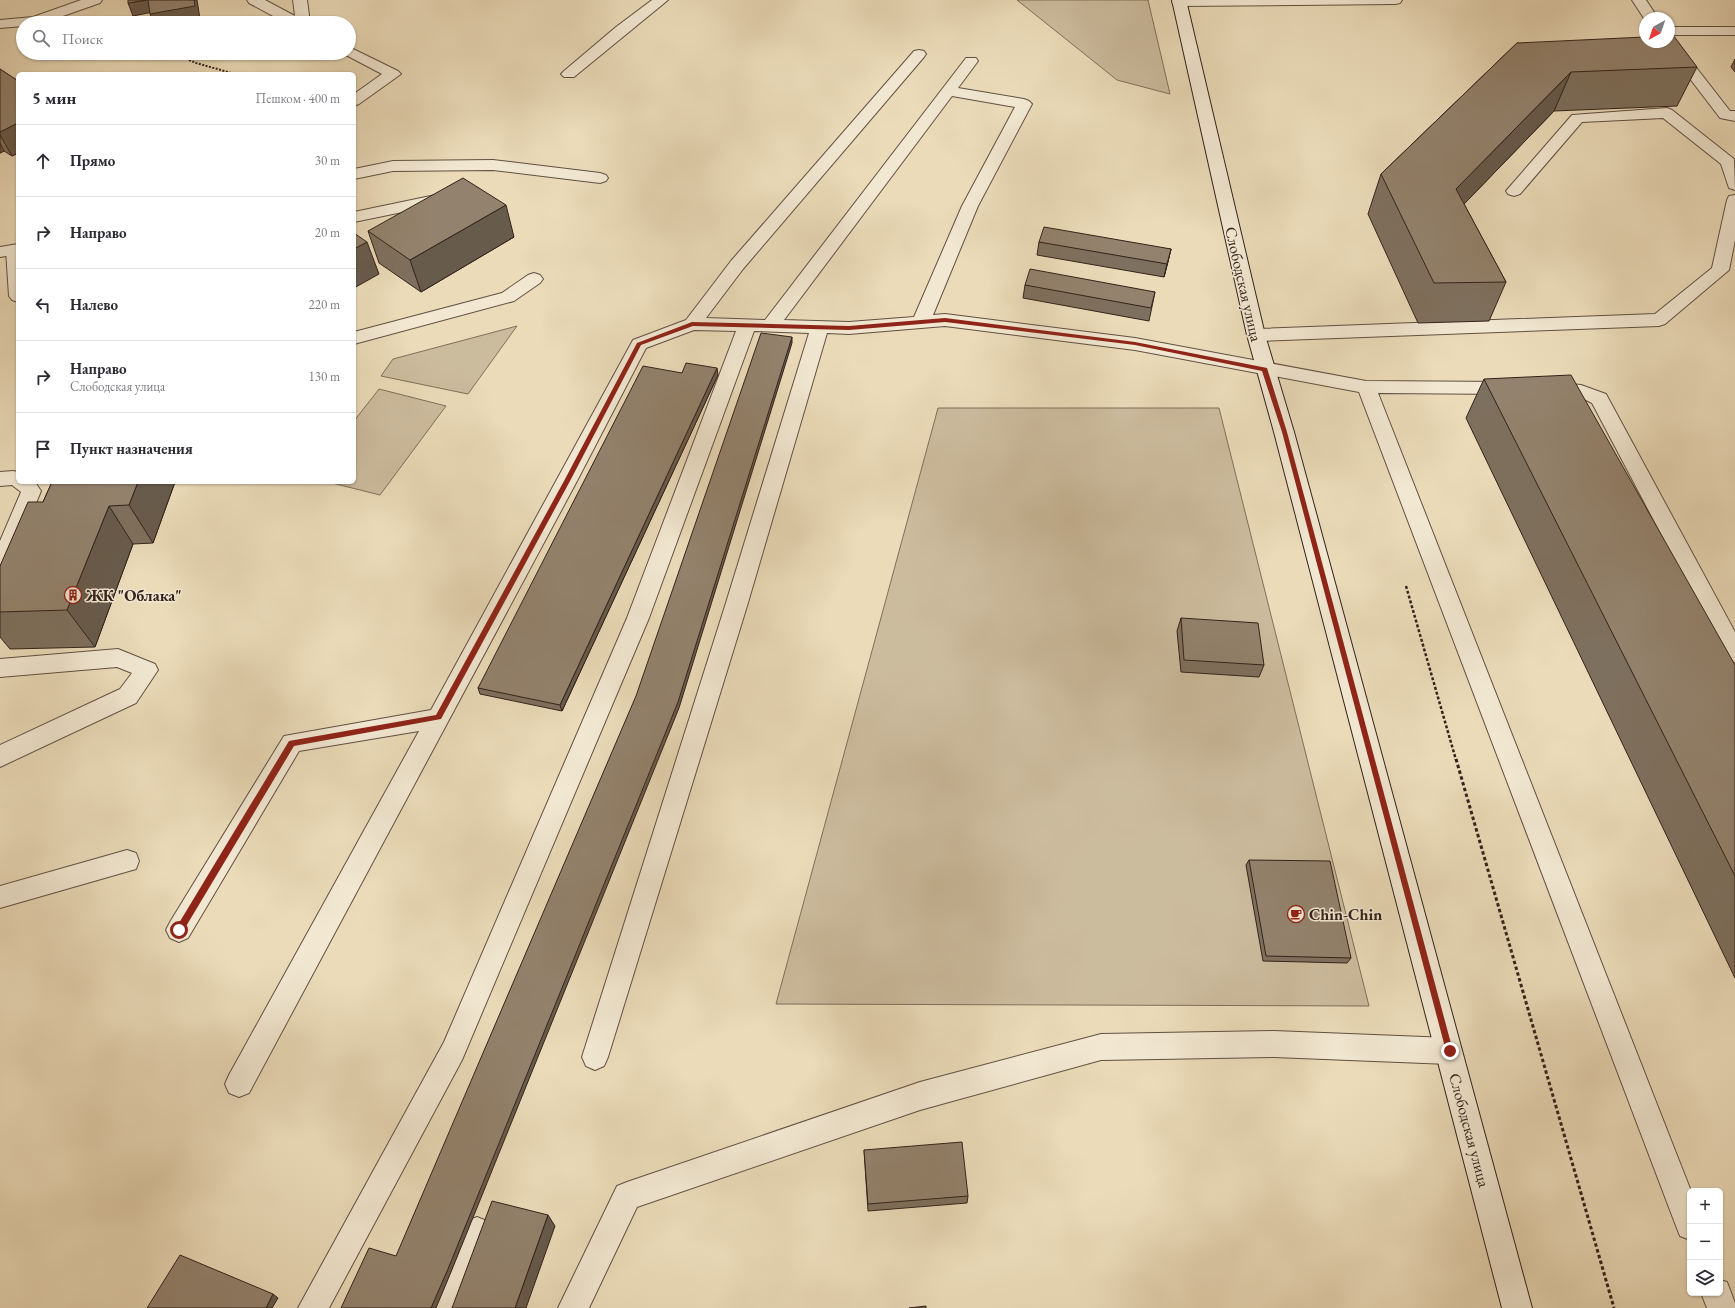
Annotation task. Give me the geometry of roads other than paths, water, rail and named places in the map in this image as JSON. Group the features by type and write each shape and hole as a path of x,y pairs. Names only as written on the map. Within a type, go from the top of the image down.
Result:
{"street":[{"path":"49,16 95,0"},
{"path":"254,0 284,16"},
{"path":"300,0 302,16"},
{"path":"569,74 621,30 661,0"},
{"path":"1179,1 1395,0"},
{"path":"1639,0 1647,12"},
{"name":"Слободская улица","path":"1179,1 1256,335 1284,432 1450,1051 1517,1308"},
{"path":"0,24 16,23"},
{"path":"1675,31 1735,31"},
{"path":"1674,48 1725,115 1735,116"},
{"path":"356,54 393,74 356,100"},
{"path":"692,324 737,265 919,54"},
{"path":"313,1308 453,1051 638,618 759,326 971,61"},
{"path":"921,322 970,206 1024,104 948,91"},
{"path":"1514,191 1577,118 1667,113 1728,162 1735,185"},
{"path":"356,174 393,166 493,165 600,178"},
{"path":"356,217 461,195"},
{"path":"1256,335 1659,320 1720,270 1735,200"},
{"path":"11,250 16,283"},
{"path":"356,337 508,298 534,279"},
{"path":"239,1084 439,718 639,344 692,324 849,328 945,320 1135,344 1366,387 1578,389 1590,392 1600,399 1735,653"},
{"path":"594,1057 734,614 820,327"},
{"path":"1366,387 1689,1224"},
{"path":"0,480 13,478 16,479"},
{"path":"0,566 31,491 26,484"},
{"path":"0,668 118,658 147,670 128,696 14,748 0,757"},
{"path":"179,930 292,743 439,718"},
{"path":"0,897 127,861"},
{"path":"573,1308 627,1196 920,1096 1101,1047 1274,1044 1450,1051"},
{"path":"446,1308 477,1231"},
{"path":"1717,1296 1722,1308"}],"place":[{"name":"ЖК \"Облака\"","path":"73,595"},
{"name":"Chin-Chin","path":"1296,914"}]}
